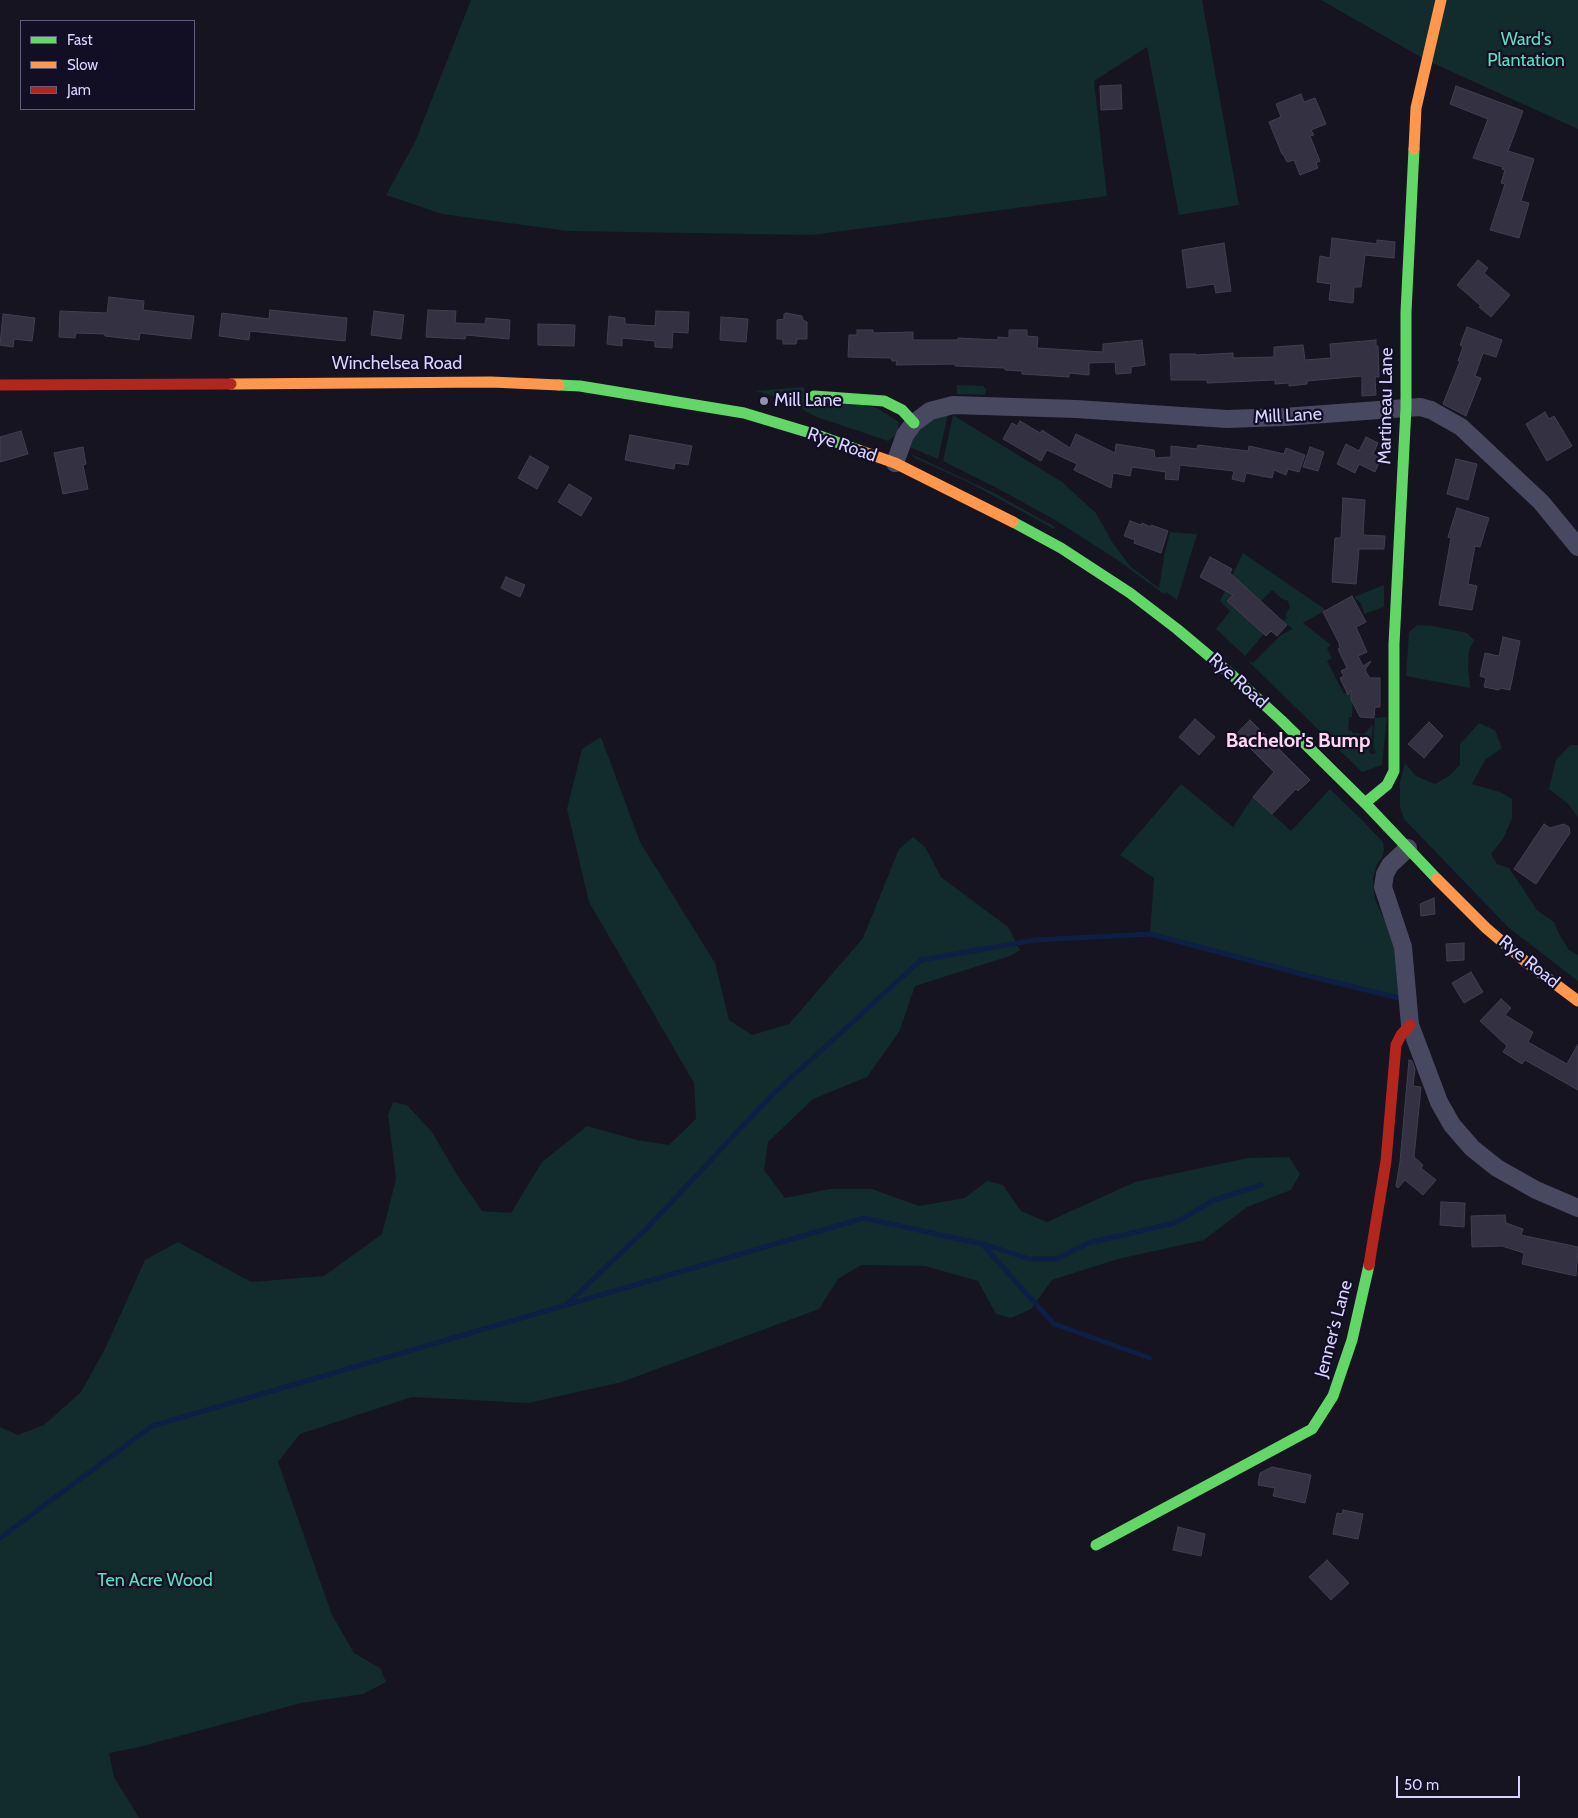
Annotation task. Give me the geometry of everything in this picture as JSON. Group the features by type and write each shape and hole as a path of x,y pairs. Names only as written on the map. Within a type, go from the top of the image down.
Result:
{"main road":[{"name":"Martineau Lane","path":"1365,803 1387,785 1394,771 1394,644 1406,408 1406,312 1416,108 1441,0"},
{"name":"Winchelsea Road","path":"0,385 536,383 616,391 714,407 789,427"},
{"path":"814,396 884,401 902,410 914,423"},
{"name":"Rye Road","path":"789,427 825,437 896,463 958,492 1027,528 1130,593 1177,629 1281,720 1365,803 1486,928 1526,962 1578,1001"},
{"name":"Jenner's Lane","path":"1096,1545 1312,1428 1333,1396 1352,1340 1367,1276 1386,1161 1396,1045 1401,1034 1410,1025"}],"street":[{"name":"Mill Lane","path":"944,407 953,405 1076,409 1227,418 1284,417 1420,407 1431,410 1461,427 1541,502 1578,547"},
{"name":"Rye Road","path":"896,463 905,435 914,423 930,411 944,407"},
{"path":"1408,848 1390,865 1385,874 1383,887 1403,946 1410,1025 1439,1102 1452,1125 1472,1148 1497,1168 1536,1190 1578,1208"}],"green space":[{"path":"471,0 1202,0 1239,205 1179,215 1147,47 1094,81 1107,196 812,235 568,231 442,214 386,195 415,142"},
{"name":"Ward's Plantation","path":"1321,0 1578,0 1578,129 1426,60"},
{"path":"957,385 983,386 986,389 985,395 957,394"},
{"path":"804,387 805,395 877,408 899,422 897,434 888,441 817,417 805,411 793,401 755,391"},
{"path":"948,414 938,459 909,447 910,441 928,422"},
{"path":"953,415 1062,482 1096,513 1112,542 1131,567 1159,588 1170,532 1197,534 1177,600 1166,592 1164,594 1116,559 1055,520 943,461"},
{"path":"911,454 994,493 1055,527 1054,529 968,482 915,458"},
{"path":"1243,553 1326,610 1303,623 1331,645 1327,648 1332,658 1327,661 1344,694 1349,691 1353,696 1352,717 1349,717 1348,730 1352,731 1352,733 1364,734 1373,724 1371,748 1369,751 1371,754 1376,752 1373,748 1375,718 1387,717 1382,765 1362,772 1249,662 1253,663 1281,635 1293,629 1283,621 1287,618 1285,615 1290,607 1288,601 1272,590 1261,601 1243,585 1228,601 1264,634 1245,656 1216,629 1230,611 1220,601"},
{"path":"1384,585 1384,607 1364,614 1361,603 1354,597"},
{"path":"1417,625 1433,626 1467,633 1474,640 1469,651 1470,688 1406,676 1409,632"},
{"path":"1479,723 1495,730 1502,748 1485,760 1472,784 1500,792 1512,799 1512,818 1503,839 1491,854 1497,864 1509,868 1537,910 1554,922 1569,950 1578,955 1578,981 1509,928 1404,819 1400,807 1400,782 1405,763 1416,776 1435,784 1449,776 1460,765 1460,744"},
{"name":"Ten Acre Wood","path":"601,737 640,842 715,963 729,1020 752,1035 789,1024 863,938 899,849 913,837 925,847 941,877 1008,927 1020,950 1010,956 915,986 899,1032 867,1077 813,1099 768,1142 764,1170 785,1198 830,1189 872,1189 919,1206 965,1198 987,1181 1003,1185 1021,1211 1047,1222 1135,1182 1248,1158 1289,1157 1300,1174 1291,1190 1247,1207 1204,1240 1118,1259 1052,1280 1031,1309 1011,1318 996,1314 978,1281 925,1266 861,1265 838,1279 819,1309 622,1382 528,1403 412,1397 300,1434 278,1462 332,1615 354,1653 380,1668 386,1682 363,1694 301,1703 139,1747 109,1753 114,1777 139,1818 0,1818 0,1427 18,1435 44,1425 81,1392 105,1349 145,1260 178,1242 251,1282 324,1276 382,1234 396,1179 388,1115 393,1102 407,1105 432,1132 457,1175 482,1211 511,1213 542,1162 587,1126 637,1140 669,1145 696,1119 694,1083 589,902 567,809 582,749"},
{"path":"1570,745 1578,745 1578,817 1568,804 1549,789 1556,760"},
{"path":"1181,784 1233,827 1253,797 1291,831 1330,789 1383,842 1382,858 1377,864 1373,879 1375,900 1392,935 1404,999 1150,934 1154,878 1120,855"}],"building":[{"path":"1121,85 1122,109 1101,110 1100,86"},
{"path":"1456,86 1523,111 1508,151 1534,159 1521,201 1529,203 1519,238 1490,230 1505,184 1501,183 1505,170 1502,169 1503,167 1473,158 1488,119 1450,104"},
{"path":"1301,94 1304,102 1315,98 1326,124 1311,130 1314,135 1310,136 1320,161 1316,163 1318,168 1300,175 1294,160 1287,162 1282,154 1269,122 1281,117 1276,104"},
{"path":"1332,238 1377,244 1377,240 1395,242 1394,258 1365,255 1361,287 1354,287 1353,303 1329,300 1331,284 1317,282 1320,256 1330,258"},
{"path":"1224,243 1231,291 1216,293 1214,284 1187,288 1182,250"},
{"path":"1478,260 1488,268 1484,273 1510,295 1491,317 1457,285"},
{"path":"109,297 144,301 143,310 194,316 191,339 140,333 139,340 105,336 105,334 76,333 75,338 59,337 60,311 107,313"},
{"path":"270,310 347,318 345,341 250,331 249,340 219,336 222,313 269,319"},
{"path":"428,310 456,311 455,323 485,324 486,318 510,320 509,339 466,335 465,339 426,337"},
{"path":"374,311 404,315 401,339 371,335"},
{"path":"656,311 689,312 688,333 673,332 672,348 655,347 655,341 622,338 622,346 607,344 609,316 625,318 625,324 655,326"},
{"path":"3,314 35,318 32,341 14,339 13,347 0,345"},
{"path":"784,314 802,316 803,320 807,322 807,339 797,339 796,344 783,344 783,339 777,339 777,320 784,319"},
{"path":"721,317 748,319 746,342 720,340"},
{"path":"538,324 575,325 574,346 538,345"},
{"path":"1467,327 1502,340 1496,357 1483,353 1475,376 1481,378 1466,416 1443,404 1460,361 1458,361 1463,347 1460,345"},
{"path":"857,330 873,330 873,333 913,332 913,340 958,340 958,338 998,340 998,337 1009,338 1009,330 1027,330 1027,336 1038,337 1037,348 1103,352 1103,344 1142,340 1145,365 1131,367 1131,373 1116,374 1115,362 1089,363 1089,375 1069,373 1069,377 1022,374 1022,371 1005,370 1005,368 955,366 955,364 896,365 897,361 892,361 891,358 848,357 849,335 857,335"},
{"path":"1376,340 1376,346 1378,346 1379,377 1375,377 1376,395 1362,396 1362,376 1307,381 1307,384 1289,386 1289,383 1275,384 1275,380 1207,383 1207,380 1171,380 1170,354 1233,353 1233,358 1274,357 1274,347 1303,345 1305,360 1331,358 1330,344"},
{"path":"1545,412 1549,419 1554,416 1572,446 1547,461 1526,424"},
{"path":"1020,421 1040,433 1042,430 1070,448 1076,434 1115,453 1116,444 1154,450 1155,458 1171,457 1171,446 1197,449 1198,445 1248,451 1249,446 1284,454 1286,448 1305,455 1299,472 1288,469 1286,475 1274,470 1272,478 1246,473 1244,482 1232,479 1234,471 1180,465 1178,480 1165,479 1166,472 1132,467 1130,476 1113,473 1111,488 1074,470 1077,464 1047,450 1041,461 1003,439 1012,423 1017,426"},
{"path":"21,431 28,454 0,462 0,437"},
{"path":"630,435 692,446 688,465 675,463 674,469 625,460"},
{"path":"1366,437 1378,443 1373,454 1381,458 1375,472 1359,464 1355,473 1337,464 1346,444 1359,451"},
{"path":"83,447 86,464 83,465 88,489 63,494 54,453"},
{"path":"1310,447 1324,452 1318,471 1303,467"},
{"path":"530,456 549,467 537,489 518,478"},
{"path":"1456,459 1477,464 1468,500 1447,494"},
{"path":"569,484 592,498 581,516 558,502"},
{"path":"1343,498 1365,500 1363,535 1385,536 1384,549 1359,549 1356,584 1332,582 1335,538 1341,538"},
{"path":"1457,508 1489,518 1480,547 1475,546 1468,584 1477,586 1472,610 1439,605 1451,538 1448,537"},
{"path":"1130,521 1168,531 1161,553 1134,543 1135,540 1124,536"},
{"path":"1210,557 1232,569 1230,573 1287,625 1277,636 1271,631 1266,636 1227,601 1233,595 1200,577"},
{"path":"506,577 525,585 520,597 501,588"},
{"path":"1352,596 1366,622 1356,627 1367,652 1358,656 1363,666 1371,661 1365,670 1370,678 1380,678 1380,707 1375,707 1374,718 1360,717 1351,699 1351,690 1348,695 1340,678 1344,676 1341,671 1347,668 1338,649 1340,648 1339,643 1323,612"},
{"path":"1503,637 1520,641 1510,690 1484,687 1486,678 1480,676 1485,653 1499,656"},
{"path":"1195,719 1215,737 1199,755 1179,737"},
{"path":"1250,720 1310,780 1298,791 1296,789 1272,814 1253,797 1274,772 1236,734"},
{"path":"1429,722 1443,736 1424,758 1408,744"},
{"path":"1544,824 1550,828 1564,824 1569,827 1570,833 1536,884 1514,869"},
{"path":"1434,898 1435,914 1421,916 1420,904"},
{"path":"1464,943 1464,960 1447,961 1446,944"},
{"path":"1471,972 1483,992 1464,1003 1452,983"},
{"path":"1501,999 1511,1008 1505,1015 1533,1032 1528,1042 1567,1064 1578,1044 1578,1090 1525,1060 1522,1064 1503,1052 1507,1046 1480,1021"},
{"path":"1409,1060 1412,1061 1415,1069 1413,1086 1421,1087 1414,1157 1423,1165 1421,1168 1436,1180 1423,1195 1405,1180 1398,1188 1396,1186 1400,1162"},
{"path":"1441,1202 1465,1203 1464,1227 1440,1225"},
{"path":"1505,1215 1506,1223 1523,1229 1521,1235 1578,1247 1576,1276 1522,1264 1524,1253 1502,1246 1472,1247 1471,1216"},
{"path":"1272,1467 1311,1475 1305,1503 1273,1496 1275,1488 1258,1485 1260,1473"},
{"path":"1343,1510 1363,1514 1358,1539 1333,1534 1337,1513 1342,1514"},
{"path":"1178,1527 1205,1534 1201,1556 1173,1550"},
{"path":"1327,1560 1349,1583 1331,1600 1309,1577"}],"waterway":[{"path":"567,1304 646,1229 772,1095 921,960 1035,940 1150,934 1403,999"},
{"path":"984,1244 1029,1259 1057,1259 1088,1243 1175,1223 1214,1200 1261,1185"},
{"path":"0,1538 152,1426 864,1218 982,1244 1054,1324 1150,1358"}],"traffic: fast":[{"path":"1365,803 1387,785 1394,771 1394,644 1406,408 1406,312 1414,149"},
{"path":"559,385 580,386 744,413 817,435 858,450"},
{"path":"814,396 884,401 902,410 914,423"},
{"path":"1013,522 1061,548 1130,593 1233,676 1281,720 1365,803 1437,879"},
{"path":"1096,1545 1312,1429 1333,1396 1352,1340 1369,1265"}],"traffic: slow":[{"path":"1414,149 1416,108 1441,0"},
{"path":"231,384 491,382 559,385"},
{"path":"858,450 895,463 1013,522"},
{"path":"1437,879 1486,928 1526,962 1578,1001"}],"traffic: jam":[{"path":"0,385 231,384"},
{"path":"1369,1265 1386,1161 1396,1045 1401,1035 1410,1025"}],"place":[{"name":"Mill Lane","path":"764,401"}],"district":[{"name":"Bachelor's Bump","path":"1298,741"}]}
